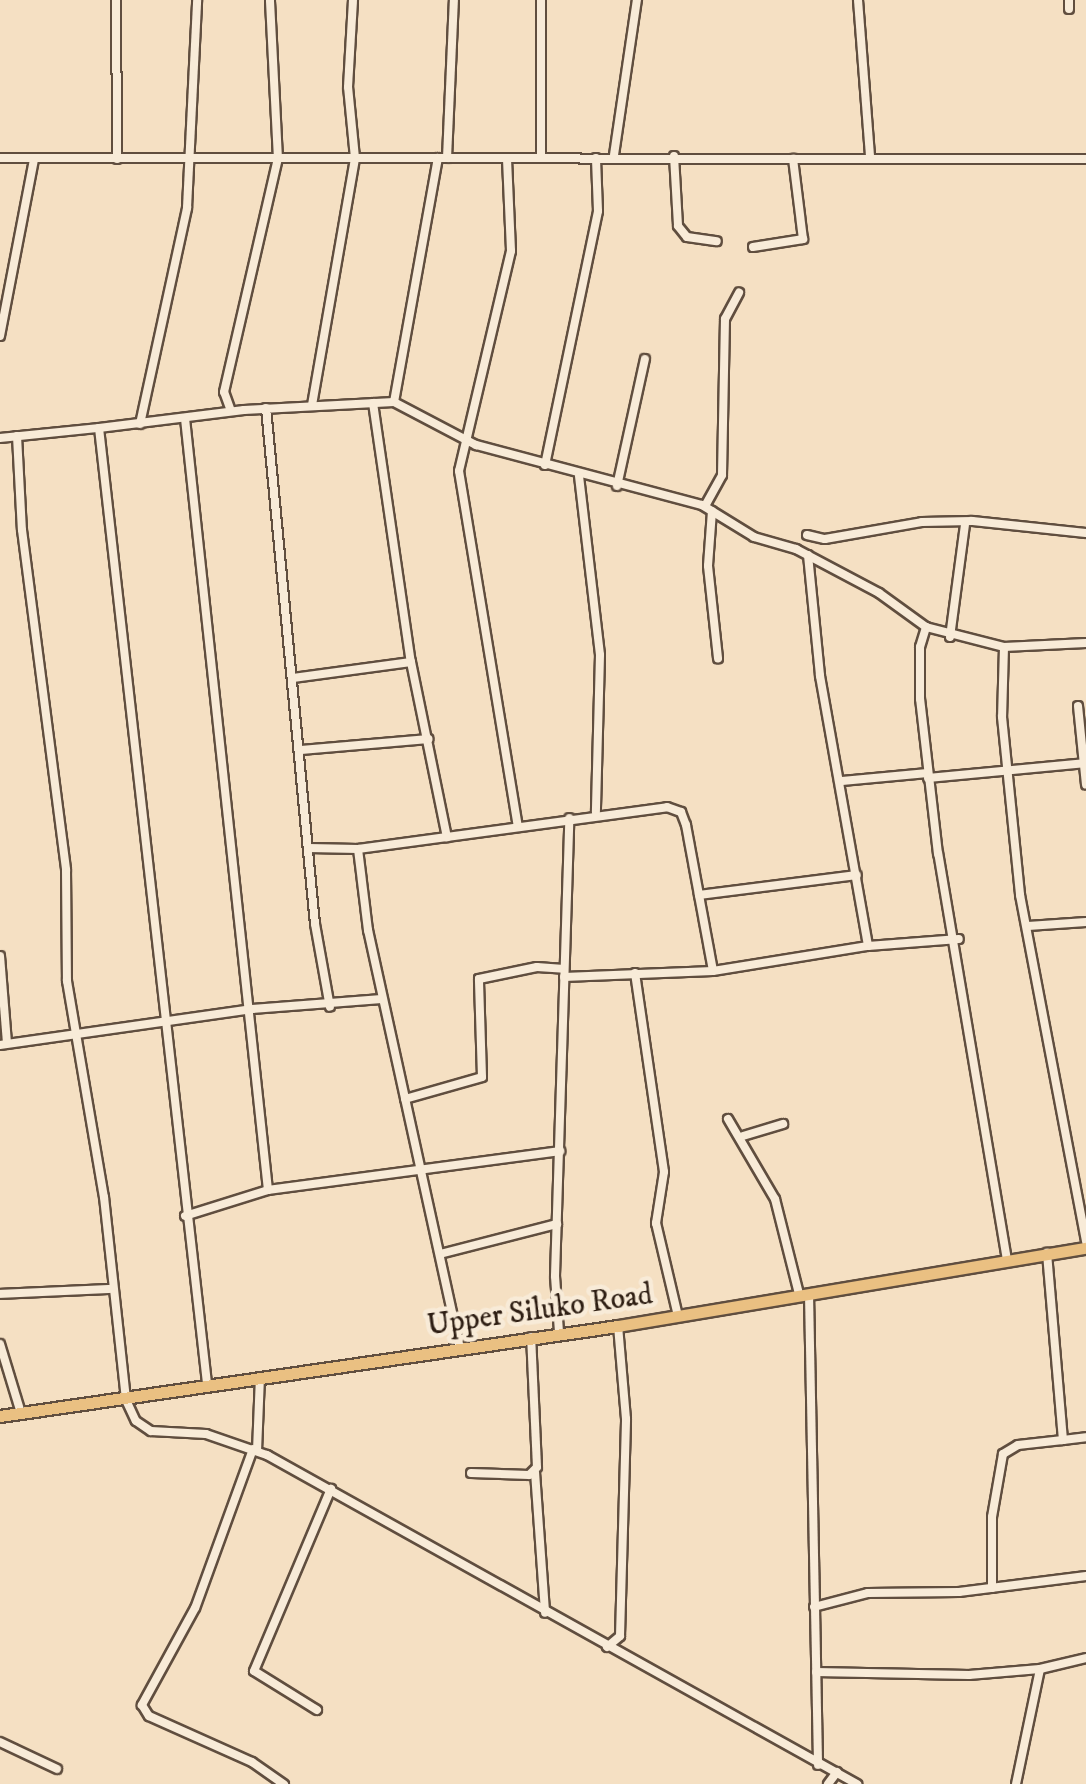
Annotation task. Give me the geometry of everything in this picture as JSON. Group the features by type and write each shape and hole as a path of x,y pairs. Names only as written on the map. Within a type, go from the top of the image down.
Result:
{"main road":[{"name":"Upper Siluko Road","path":"0,1416 126,1400 459,1345 618,1326 1086,1245"}],"street":[{"path":"116,0 117,159"},
{"path":"140,424 193,160 197,0"},
{"path":"231,411 224,392 278,159 270,0"},
{"path":"312,404 355,158 348,86 353,0"},
{"path":"394,402 443,158 454,0"},
{"path":"541,0 541,156"},
{"path":"614,155 638,0"},
{"path":"858,0 870,157"},
{"path":"0,158 507,159 614,155 792,160 1086,159"},
{"path":"674,156 678,226 687,238 718,241"},
{"path":"544,464 598,211 596,158"},
{"path":"0,336 34,159"},
{"path":"507,159 512,251 459,471 518,826"},
{"path":"753,246 803,239 792,160"},
{"path":"718,658 708,566 708,509 722,475 728,416 725,320 739,293"},
{"path":"617,486 644,359"},
{"path":"0,438 231,411 394,402 464,441 708,509 754,537 808,555 926,627 950,637 1004,648 1086,643"},
{"path":"373,403 411,662 447,836"},
{"path":"266,408 309,848 330,1007"},
{"path":"185,418 252,1009 268,1190"},
{"path":"99,428 206,1384"},
{"path":"17,436 22,530 66,870 67,981 104,1197 110,1289 126,1400 136,1421 151,1431 206,1434 255,1450 857,1784"},
{"path":"579,476 600,654 596,812"},
{"path":"808,535 824,539 922,522 972,521 1086,533"},
{"path":"950,637 964,524"},
{"path":"808,555 820,676 842,781 868,946"},
{"path":"926,627 920,699 928,776 1007,1260"},
{"path":"1004,648 1007,768 1028,926 1086,1245"},
{"path":"293,678 411,662"},
{"path":"1078,706 1086,785"},
{"path":"301,750 429,739"},
{"path":"842,781 1084,763"},
{"path":"309,848 358,849 596,812 667,807 681,812 712,971"},
{"path":"560,1332 557,1224 569,818"},
{"path":"358,849 382,999 459,1345"},
{"path":"699,896 857,875"},
{"path":"1028,926 1086,922"},
{"path":"405,1099 482,1077 475,998 479,979 537,967 564,973 712,971 868,946 955,937"},
{"path":"0,956 4,1044 77,1038 252,1009 330,1007 382,999"},
{"path":"635,972 664,1172 656,1223 678,1316"},
{"path":"728,1119 746,1136 775,1199 804,1294 818,1764"},
{"path":"185,1216 268,1190 560,1151"},
{"path":"440,1254 557,1224"},
{"path":"1047,1254 1062,1440"},
{"path":"0,1294 110,1289"},
{"path":"607,1647 620,1636 626,1419 618,1326"},
{"path":"531,1336 535,1472 546,1613"},
{"path":"0,1344 20,1413"},
{"path":"260,1377 255,1450 195,1608 142,1705 149,1716 252,1762 284,1784"},
{"path":"992,1588 992,1517 1003,1454 1018,1445 1086,1437"},
{"path":"471,1474 535,1472"},
{"path":"317,1710 254,1671 331,1489"},
{"path":"814,1607 868,1592 992,1588 1086,1576"},
{"path":"816,1672 969,1675 1040,1669 1086,1658"},
{"path":"1016,1784 1040,1669"},
{"path":"0,1742 58,1770"},
{"path":"828,1784 837,1772"}]}
